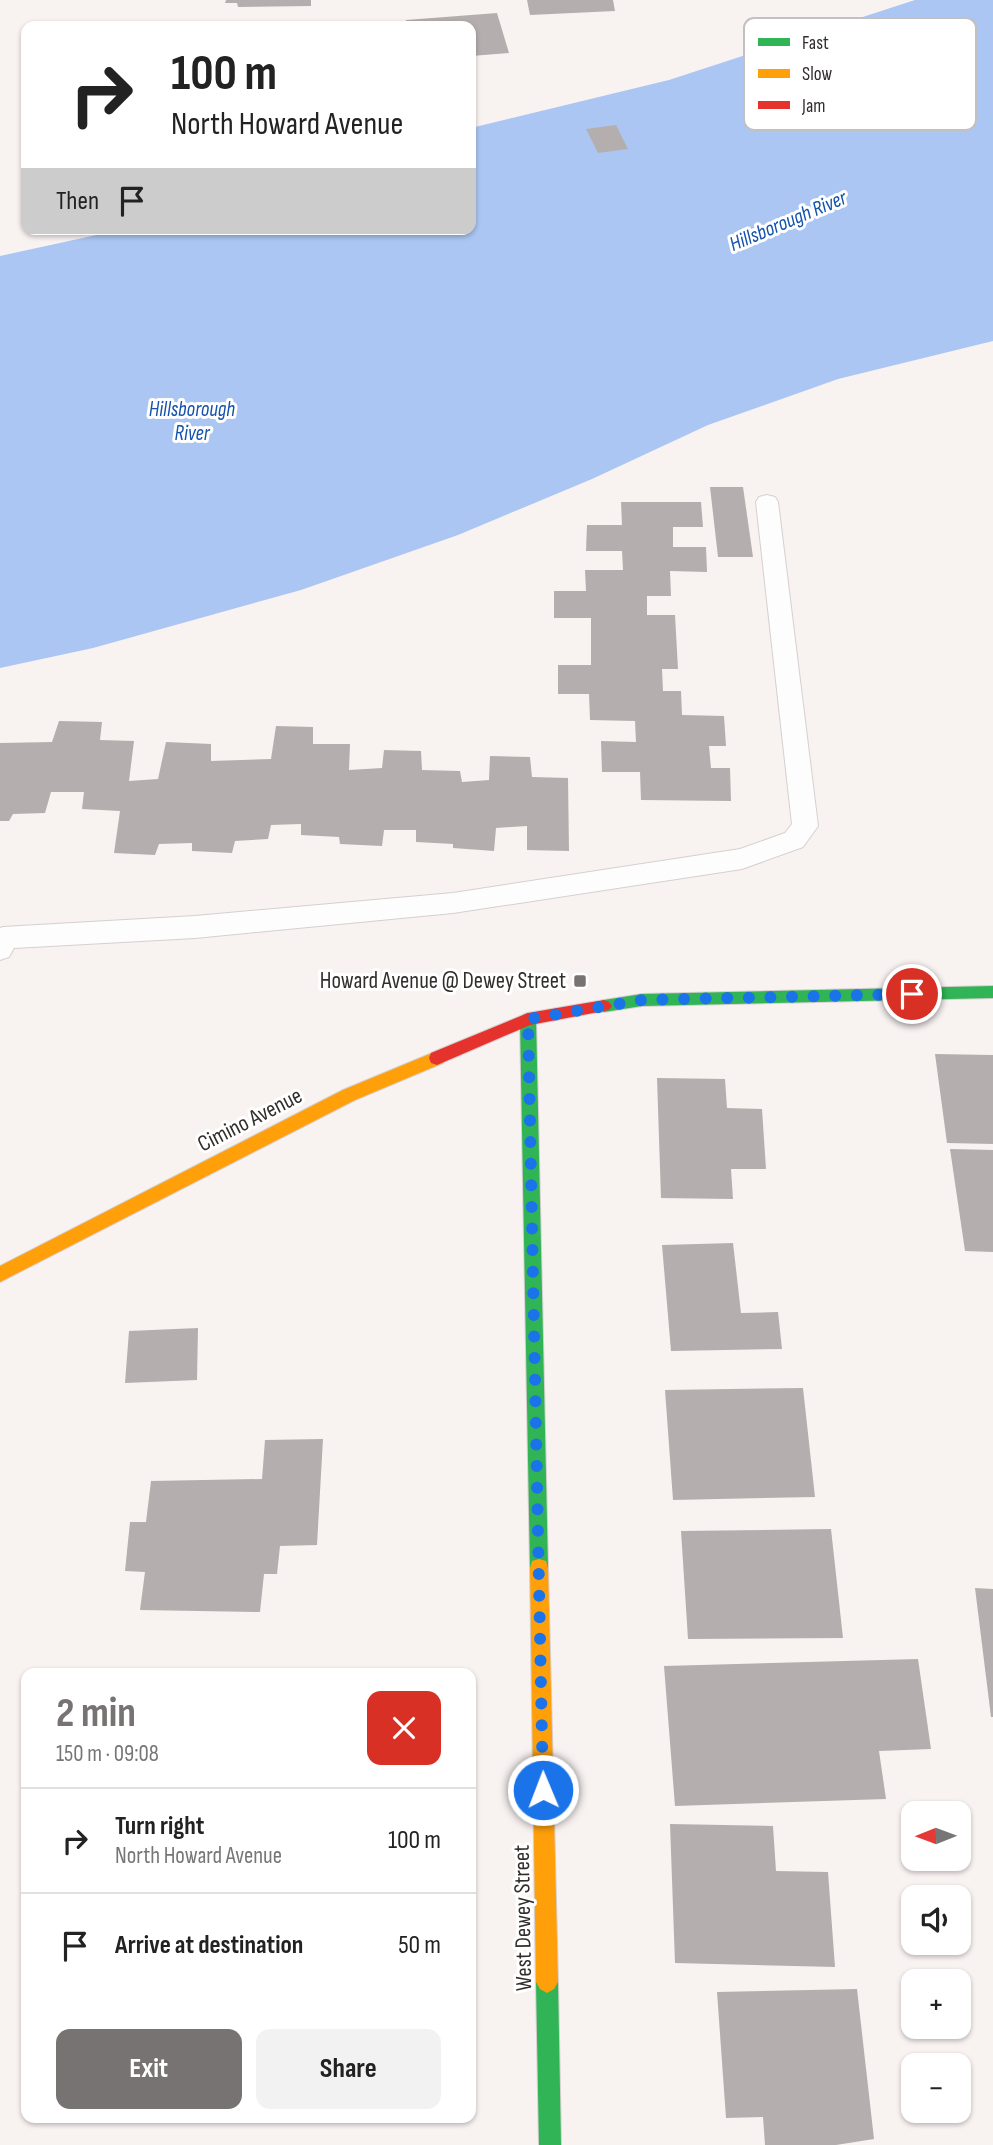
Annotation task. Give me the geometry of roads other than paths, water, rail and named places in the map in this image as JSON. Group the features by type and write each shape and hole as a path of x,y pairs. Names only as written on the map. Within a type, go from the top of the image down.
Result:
{"main road":[{"name":"Cimino Avenue","path":"0,1274 349,1095 528,1019 642,1000 993,992"},
{"name":"West Dewey Street","path":"528,1019 550,2145"}],"lane":[{"path":"1,941 195,927 453,903 741,859 794,840 805,826 767,502"}],"water":[{"name":"Hillsborough River","path":"915,0 993,0 993,341 838,379 708,425 592,479 458,535 301,590 93,648 0,668 0,256 96,235 476,235 476,127 669,80 744,56 744,130 976,130 976,18 860,18"}],"place":[{"name":"Howard Avenue @ Dewey Street","path":"580,981"}]}
